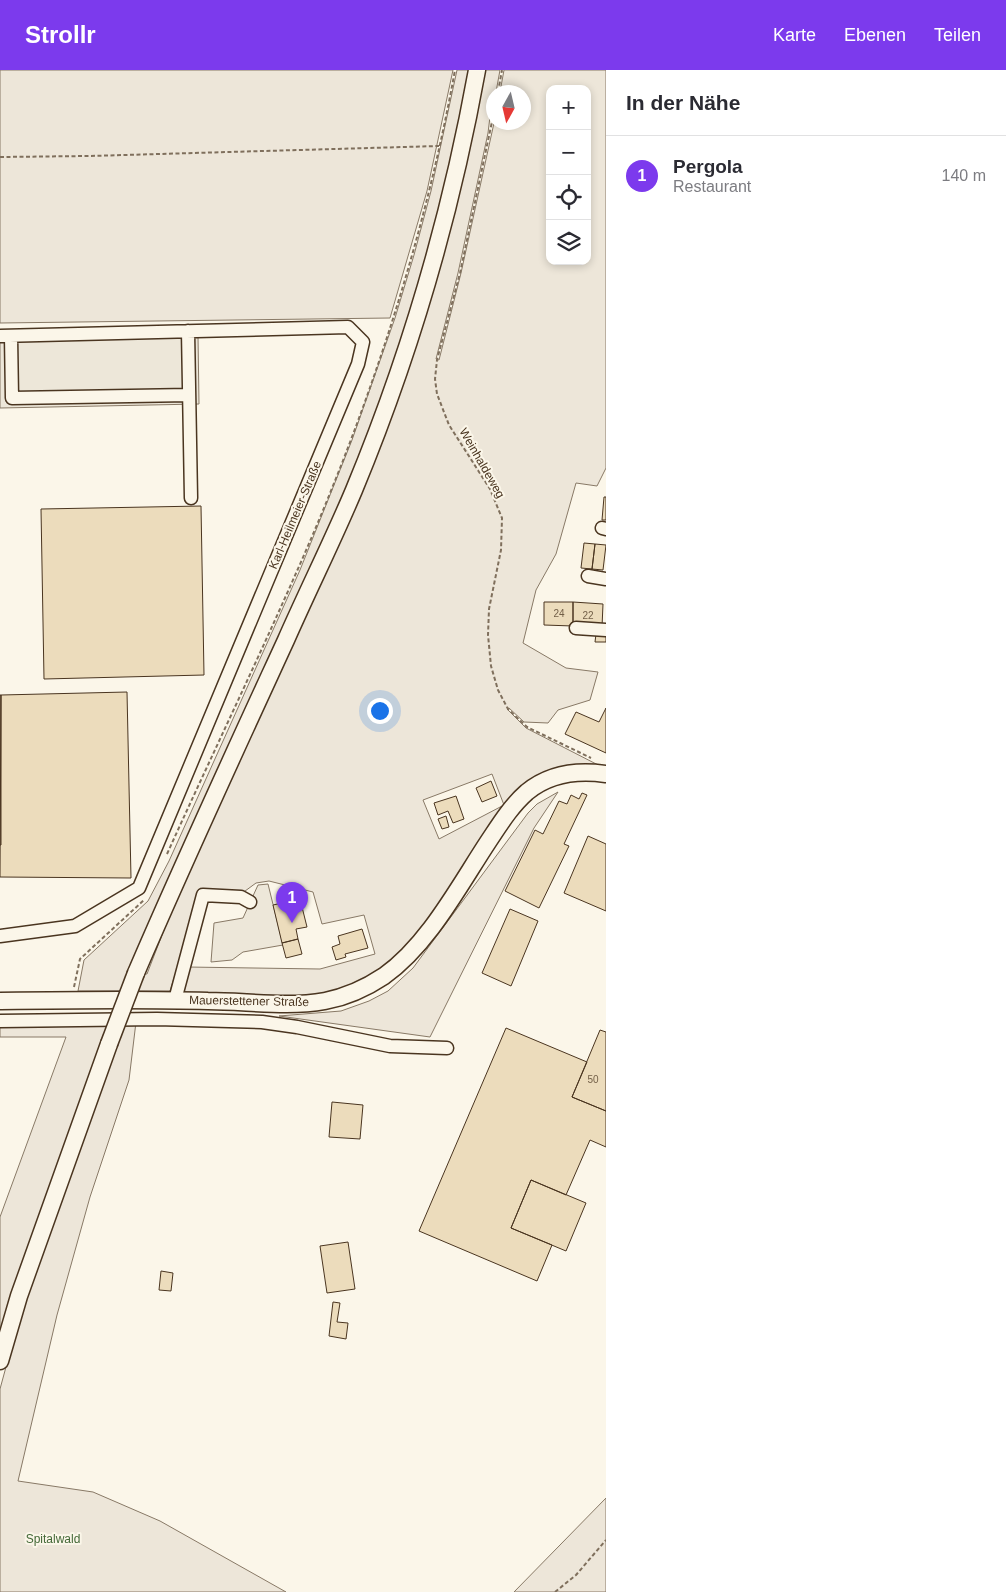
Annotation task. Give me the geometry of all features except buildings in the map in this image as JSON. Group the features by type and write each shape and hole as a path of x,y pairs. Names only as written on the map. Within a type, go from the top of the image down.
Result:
{"main road":[{"path":"0,1361 19,1296 136,973 176,879 354,491 380,424 408,344 442,229 478,70"},
{"name":"Mauerstettener Straße","path":"0,1001 175,1000 285,1003 324,1001 361,990 385,975 406,957 440,916 507,813 528,791 560,775 602,768"}],"street":[{"name":"Karl-Heilmeier-Straße","path":"0,936 75,926 139,888 358,364 363,342 348,327 6,336"},
{"path":"188,331 191,498"},
{"path":"6,336 12,398 189,395"},
{"path":"588,576 606,579"},
{"path":"576,628 606,630"},
{"path":"175,1000 203,895 241,897 250,902"},
{"path":"0,1021 157,1019 262,1022 298,1026 390,1046 447,1048"}],"path":[{"path":"499,85 502,70"},
{"name":"Weinhaldeweg","path":"491,130 460,273 437,360 436,379 438,394 449,424 490,489 502,518 501,550 489,609 488,635 490,666 498,690 508,709 527,727 602,768"},
{"path":"0,157 439,146"},
{"path":"555,1592 576,1575 606,1540"}],"green space":[{"path":"0,70 453,70 427,191 390,318 0,323"},
{"path":"457,70 471,70 450,175 403,339 349,485 129,973 147,974 172,909 356,506 484,70 500,70 497,85 486,85 486,130 488,130 488,133 458,273 436,359 439,360 461,273 492,130 531,130 531,85 501,85 504,70 606,70 606,468 597,486 576,483 556,554 536,590 523,643 566,668 598,672 590,700 558,710 548,723 524,722 509,708 507,709 526,728 604,768 543,776 404,953 383,971 342,993 284,997 181,992 187,967 320,969 375,954 364,915 322,924 313,892 269,881 256,883 241,894 201,892 170,991 78,991 84,960 148,901 169,861 300,570 352,440 395,318 431,191","holes":["492,774 504,805 439,839 423,800"]},
{"path":"558,792 534,828 430,1037 279,1016 341,1011 369,1001 388,991 413,968 528,813 537,804"},
{"name":"Spitalwald","path":"136,1022 129,1080 90,1197 57,1315 18,1481 93,1492 160,1521 286,1592 0,1592 0,1389 25,1297 0,1338 0,1217 66,1037 0,1037 0,1026 43,1027"},
{"path":"606,1498 606,1592 514,1592"}],"shaded area":[{"path":"198,336 199,404 0,408 0,340"},
{"path":"268,884 283,945 243,952 232,960 211,962 214,923 243,918 258,885"}],"place":[{"name":"Pergola","path":"292,923"}]}
